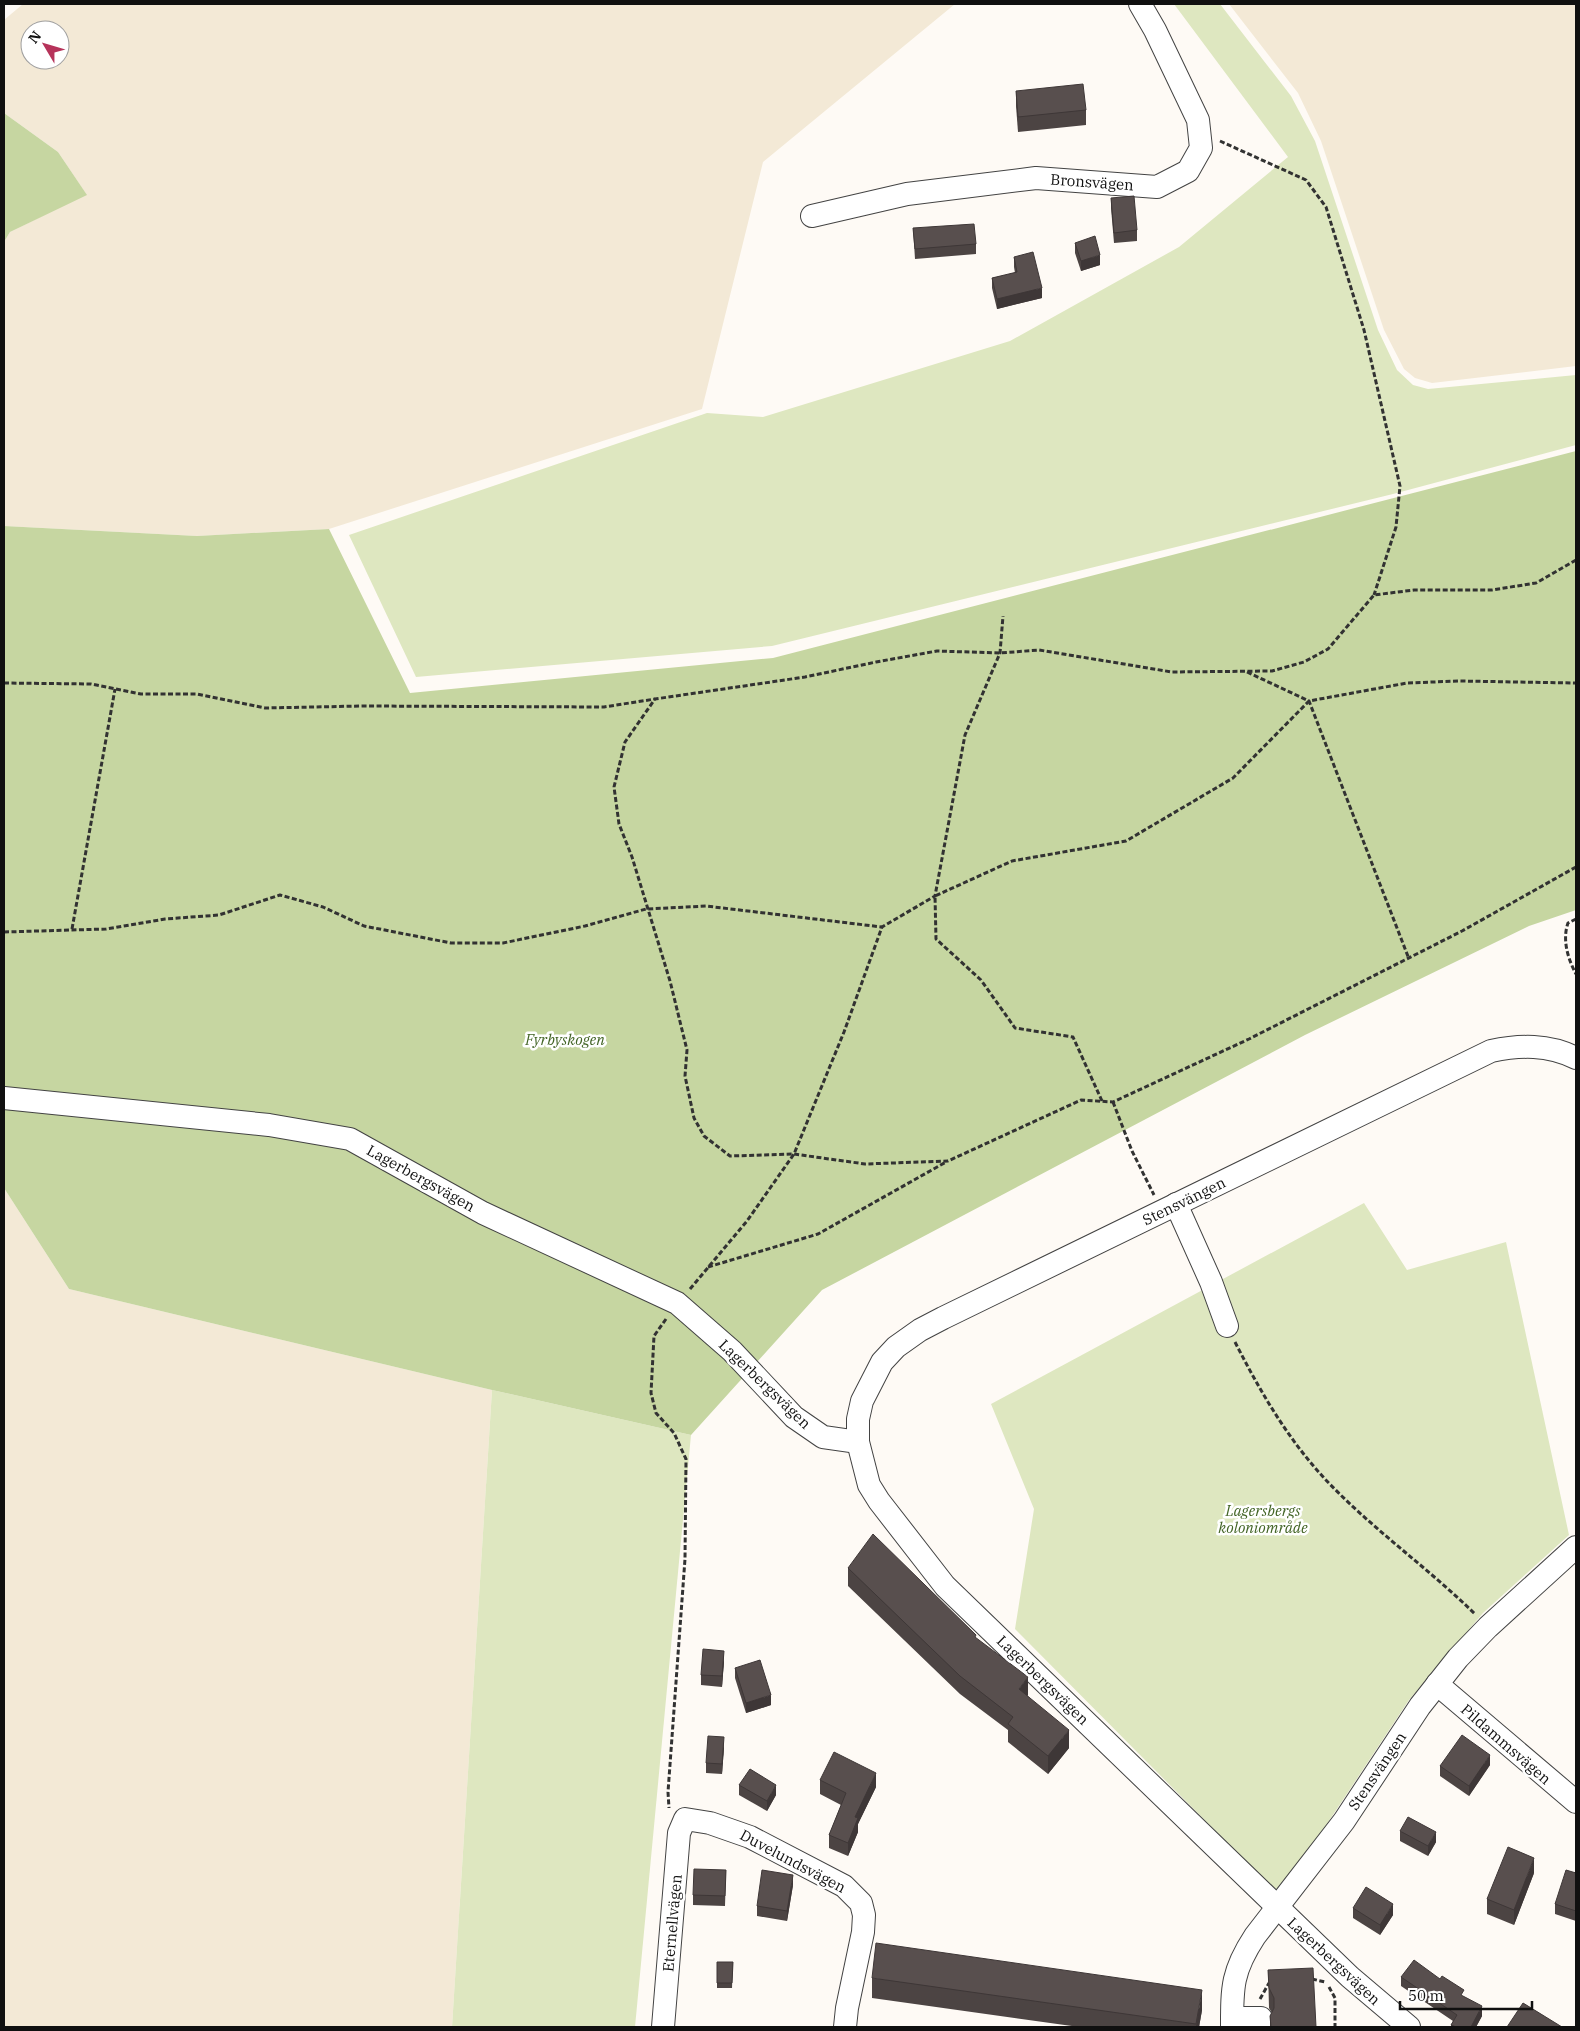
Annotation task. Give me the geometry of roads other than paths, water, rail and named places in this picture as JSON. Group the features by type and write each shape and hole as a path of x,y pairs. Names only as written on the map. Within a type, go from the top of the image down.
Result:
{"street":[{"name":"Bronsvägen","path":"812,216 907,194 1036,178 1157,187 1188,171 1201,148 1198,120 1155,30 1140,4"},
{"name":"Stensvängen","path":"858,1442 858,1419 862,1402 882,1362 896,1347 935,1322 1491,1051 1529,1046 1546,1048 1576,1058"},
{"name":"Lagerbergsvägen","path":"4,1098 268,1125 350,1139 483,1213 677,1303 732,1351 794,1416 812,1430 823,1437 858,1442 869,1485 879,1501 945,1586 1277,1908 1350,1977 1409,2027"},
{"path":"1169,1208 1211,1282 1227,1326"},
{"name":"Stensvängen","path":"1232,2022 1233,1983 1238,1967 1255,1936 1344,1821 1437,1684 1488,1627 1576,1547"},
{"name":"Pildammsvägen","path":"1437,1684 1490,1732 1576,1802"},
{"name":"Eternellvägen","path":"663,2027 679,1833 685,1819"},
{"name":"Duvelundsvägen","path":"685,1819 710,1822 750,1837 844,1886 861,1902 864,1916 863,1932 847,2008 845,2027"},
{"path":"1232,2022 1261,2023"}],"park label":[{"name":"Fyrbyskogen","path":"565,1039"},
{"name":"Lagersbergs koloniområde","path":"1263,1518"}]}
